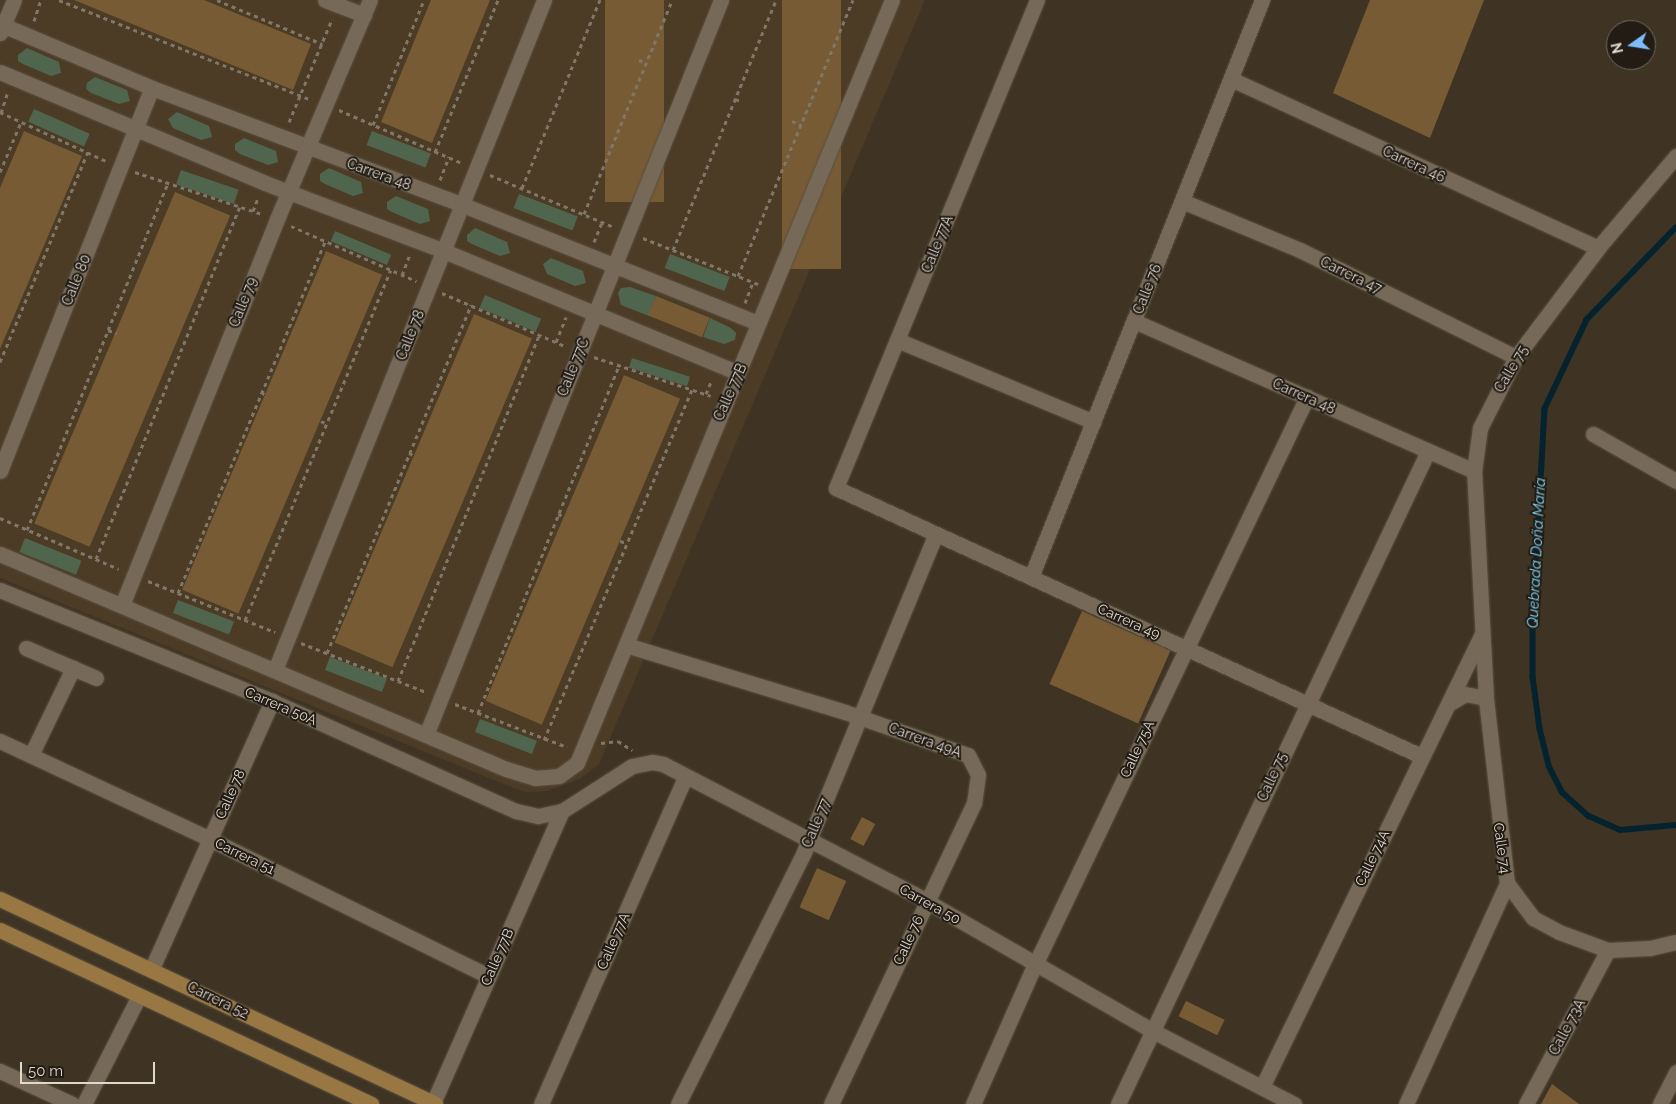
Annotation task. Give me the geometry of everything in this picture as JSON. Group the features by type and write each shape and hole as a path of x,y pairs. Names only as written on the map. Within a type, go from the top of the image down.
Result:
{"main road":[{"name":"Carrera 52","path":"0,899 152,968 434,1104"},
{"path":"0,930 371,1104"}],"street":[{"path":"1,28 14,0"},
{"name":"Calle 79","path":"122,605 276,219 290,193 324,104 370,0"},
{"name":"Calle 78","path":"275,670 544,0"},
{"name":"Calle 77C","path":"426,735 721,0"},
{"name":"Calle 77B","path":"426,735 506,770 534,778 559,776 577,763 725,400 738,373 892,0"},
{"name":"Calle 77A","path":"836,488 1037,0"},
{"name":"Calle 76","path":"1031,578 1262,0"},
{"path":"332,2 364,15"},
{"name":"Carrera 48","path":"1,28 28,36 152,88 307,149 463,205 758,324"},
{"path":"7,74 135,130 290,193 416,240 738,373"},
{"name":"Carrera 46","path":"1231,80 1598,248"},
{"name":"Calle 80","path":"0,471 152,88"},
{"name":"Calle 75","path":"1484,630 1474,471 1480,428 1516,357 1598,248 1676,156"},
{"name":"Carrera 47","path":"1182,201 1300,250 1516,357"},
{"name":"Carrera 48","path":"1134,321 1474,471"},
{"path":"897,340 1094,422"},
{"name":"Calle 75A","path":"973,1104 1037,964 1307,397"},
{"path":"1593,434 1676,481"},
{"name":"Calle 75","path":"1118,1104 1428,451"},
{"name":"Carrera 49","path":"836,488 1421,756"},
{"name":"Calle 77","path":"678,1104 808,840 862,718 936,534"},
{"path":"0,554 426,735"},
{"name":"Carrera 50A","path":"0,590 272,701 516,811 538,816 562,811"},
{"name":"Calle 74","path":"1406,1104 1507,883 1486,698 1484,630"},
{"name":"Calle 74A","path":"1262,1087 1421,756 1450,703 1484,630"},
{"name":"Carrera 49A","path":"626,645 862,718 968,755 978,775"},
{"path":"26,648 96,678"},
{"path":"31,755 73,668"},
{"path":"1450,703 1465,694 1486,698"},
{"name":"Calle 78","path":"152,968 272,701"},
{"name":"Carrera 51","path":"0,741 210,839 488,976"},
{"path":"562,811 632,766 652,762"},
{"name":"Carrera 50","path":"652,762 663,764 685,778 926,902 1153,1030 1294,1104"},
{"name":"Calle 76","path":"831,1104 974,803 978,775"},
{"name":"Calle 77A","path":"541,1104 685,778"},
{"name":"Calle 77B","path":"434,1104 488,976 562,811"},
{"path":"1507,883 1533,918 1559,932 1608,950 1650,948 1676,942"},
{"name":"Calle 73A","path":"1526,1104 1608,950"},
{"path":"84,1104 139,996"},
{"path":"0,1071 72,1104"},
{"path":"1660,1104 1676,1072"}],"path":[{"path":"28,36 41,0"},
{"path":"59,0 324,104 628,233 772,290"},
{"path":"217,0 322,44"},
{"path":"373,125 424,0"},
{"path":"435,152 498,0"},
{"path":"522,188 600,0"},
{"path":"584,214 672,0"},
{"path":"673,250 776,0"},
{"path":"738,276 853,0"},
{"path":"283,138 322,44 332,2"},
{"path":"584,40 588,41"},
{"path":"639,60 646,63"},
{"path":"7,74 1,112 120,167 276,219 579,352 725,400"},
{"path":"735,99 741,101"},
{"path":"792,121 801,125"},
{"path":"0,172 21,122"},
{"path":"0,362 88,152"},
{"path":"434,194 449,158"},
{"path":"27,530 168,183"},
{"path":"96,559 240,207"},
{"path":"178,593 325,240"},
{"path":"402,275 416,240"},
{"path":"245,620 392,270"},
{"path":"25,290 29,292"},
{"path":"556,342 570,304"},
{"path":"327,653 471,305"},
{"path":"108,330 116,333"},
{"path":"398,681 539,335"},
{"path":"172,354 179,357"},
{"path":"478,713 619,365"},
{"path":"544,740 692,390"},
{"path":"261,392 266,395"},
{"path":"321,420 327,424"},
{"path":"410,453 415,456"},
{"path":"472,481 478,484"},
{"path":"558,514 565,517"},
{"path":"620,541 627,544"},
{"path":"585,745 618,741 652,762"}],"shaded area":[{"path":"0,0 925,0 599,764 580,779 547,791 526,792 0,578"}],"green space":[{"path":"27,48 59,62 61,73 51,76 18,61 18,55"},
{"path":"95,77 127,90 130,101 119,104 91,93 86,89 87,83"},
{"path":"34,109 90,134 84,147 28,122"},
{"path":"177,112 209,126 212,137 201,140 173,128 168,119"},
{"path":"372,131 431,154 425,168 367,145"},
{"path":"244,138 276,151 278,162 268,165 240,154 235,150 235,144"},
{"path":"329,168 361,182 363,193 353,196 320,181 320,174"},
{"path":"181,170 239,190 234,204 176,184"},
{"path":"519,194 578,217 572,231 514,208"},
{"path":"396,196 428,209 430,221 420,224 387,209 387,202"},
{"path":"475,228 507,242 510,253 500,256 467,241 467,235"},
{"path":"335,231 391,255 387,265 331,241"},
{"path":"670,254 730,277 724,291 665,268"},
{"path":"551,258 583,271 586,283 575,286 547,274 543,264"},
{"path":"630,287 656,296 649,316 621,305 618,293 621,288"},
{"path":"485,295 541,319 536,332 480,308"},
{"path":"710,318 731,328 736,333 735,340 724,344 703,337"},
{"path":"632,358 690,377 687,386 629,368"},
{"path":"25,538 82,561 76,575 19,552"},
{"path":"178,600 234,622 229,635 173,613"},
{"path":"330,657 387,679 382,692 325,670"},
{"path":"480,719 537,741 532,754 475,732"}],"building":[{"path":"74,0 204,0 311,44 293,90"},
{"path":"431,0 490,0 432,143 381,122"},
{"path":"605,0 664,0 664,202 605,202"},
{"path":"782,0 841,0 841,269 782,269"},
{"path":"1370,0 1484,0 1430,138 1333,93"},
{"path":"24,131 82,156 0,349 0,188"},
{"path":"175,192 230,215 90,547 34,523"},
{"path":"326,251 382,275 238,614 182,590"},
{"path":"656,296 710,318 702,337 648,315"},
{"path":"474,314 532,339 393,667 335,643"},
{"path":"624,375 680,399 542,725 486,701"},
{"path":"1082,611 1171,650 1138,724 1049,684"},
{"path":"862,817 875,824 864,846 850,839"},
{"path":"817,868 846,881 829,920 800,907"},
{"path":"1186,1001 1225,1020 1217,1035 1179,1016"},
{"path":"1552,1084 1579,1104 1541,1104"}],"waterway":[{"name":"Quebrada Doña María","path":"1676,228 1587,320 1545,409 1533,622 1533,677 1540,729 1549,766 1562,792 1589,816 1620,830 1676,825"}]}
